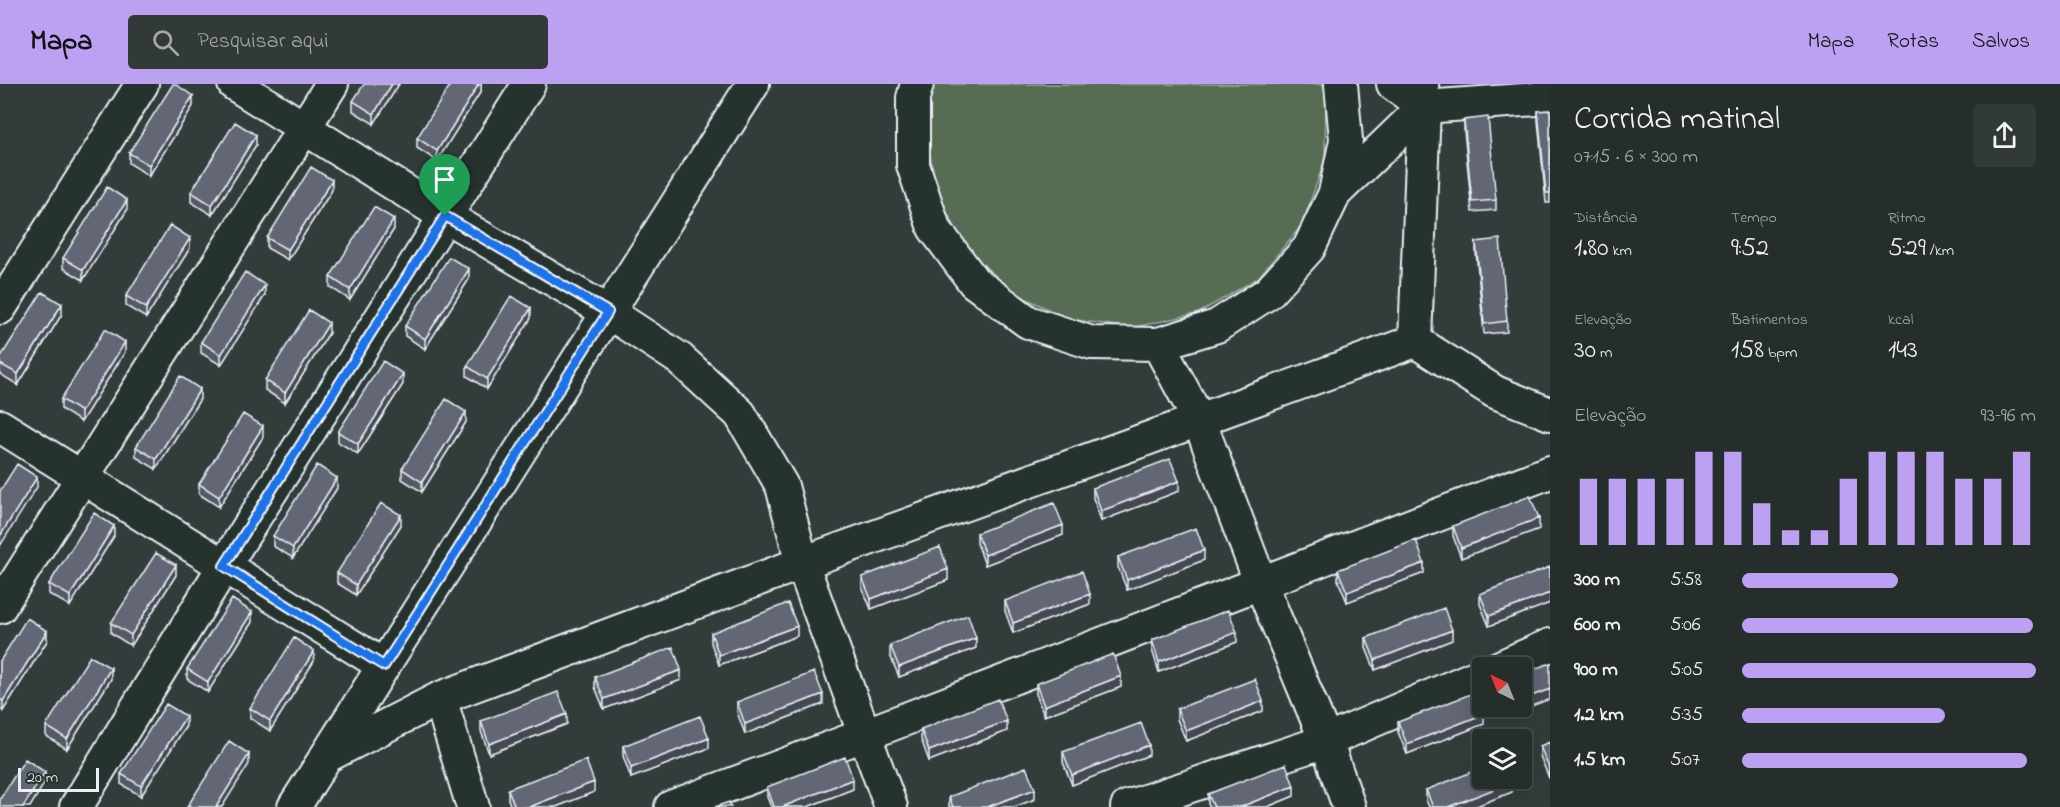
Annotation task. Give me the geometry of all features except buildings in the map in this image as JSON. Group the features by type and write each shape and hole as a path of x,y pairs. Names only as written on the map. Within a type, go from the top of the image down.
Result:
{"street":[{"path":"0,308 142,84"},
{"path":"234,84 445,216 608,312 680,359 740,414 782,486 802,563 891,807"},
{"path":"0,606 332,84"},
{"path":"76,807 224,566 529,84"},
{"path":"294,807 753,84"},
{"path":"917,84 913,98 913,165 934,228 974,282 1028,322 1092,343 1158,344 1217,326 1268,294 1309,248 1335,193 1346,140 1341,84"},
{"path":"1393,84 1423,96 1550,98"},
{"path":"1335,193 1423,96"},
{"path":"1414,341 1423,96"},
{"path":"1414,341 1495,392 1550,414"},
{"path":"327,756 440,698 802,563 1414,341"},
{"path":"1158,344 1199,420 1261,584 1326,741 1349,807"},
{"path":"0,426 384,666"},
{"path":"671,807 1550,472"},
{"path":"1523,657 1550,645"},
{"path":"1127,807 1326,741 1472,678"},
{"path":"440,698 473,807"}],"green space":[{"path":"932,84 1323,84 1326,91 1325,160 1302,225 1258,278 1199,313 1131,328 1069,319 1012,292 967,249 937,194 926,132"}],"route":[{"path":"445,216 608,312 384,666 224,566 445,216"}]}
